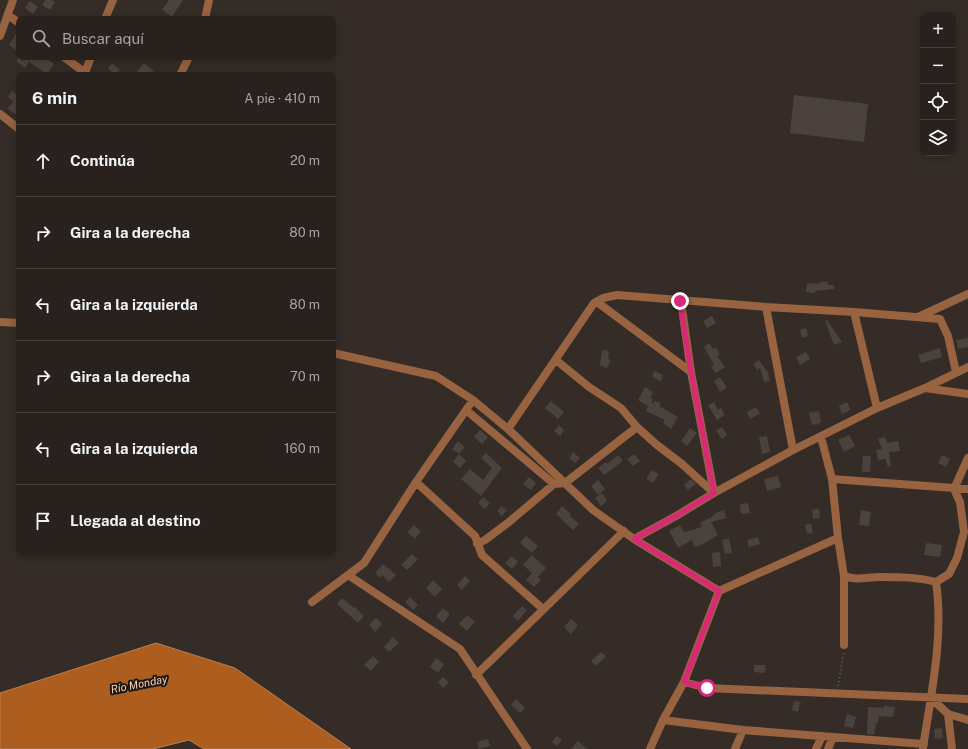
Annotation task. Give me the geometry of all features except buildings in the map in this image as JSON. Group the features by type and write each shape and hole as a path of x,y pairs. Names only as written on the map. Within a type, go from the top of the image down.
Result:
{"street":[{"path":"0,36 13,0"},
{"path":"106,16 113,0"},
{"path":"206,16 210,0"},
{"path":"8,15 16,21"},
{"path":"68,60 83,72"},
{"path":"87,72 90,60"},
{"path":"182,72 188,60"},
{"path":"0,114 16,127"},
{"path":"917,318 968,294"},
{"path":"508,429 594,303 603,298 617,295 680,301 940,319 948,336 956,372"},
{"path":"680,301 691,372 714,493"},
{"path":"597,302 691,372"},
{"path":"766,307 793,450"},
{"path":"854,312 877,408"},
{"path":"0,322 16,323"},
{"path":"336,354 436,376 473,400 508,429 593,510 634,539 719,591"},
{"path":"556,360 589,387 621,408 637,427 714,493"},
{"path":"634,539 793,450 877,408 925,388 968,367"},
{"path":"925,388 968,394"},
{"path":"312,602 364,563 416,482 473,400"},
{"path":"466,410 554,484"},
{"path":"476,544 485,540 509,522 554,484 565,483 637,427"},
{"path":"821,437 832,479 838,538 844,576 844,645"},
{"path":"844,576 854,580 879,577 921,578 936,582 949,574 957,558 964,532 960,502 954,489 968,458"},
{"path":"832,479 968,489"},
{"path":"416,482 475,536 476,544 482,555 543,609"},
{"path":"476,675 624,532"},
{"path":"650,749 663,720 684,682 719,591 838,538"},
{"path":"348,575 460,649 527,749"},
{"path":"663,720 744,730 923,746 937,650 939,605 936,582"},
{"path":"684,682 707,688 968,699"},
{"path":"930,698 948,714 968,720"},
{"path":"948,714 952,749"},
{"path":"735,749 744,730"},
{"path":"816,749 822,736"},
{"path":"828,749 833,737"}],"path":[{"path":"837,693 844,657 844,645"}],"water":[{"name":"Río Monday","path":"156,643 235,668 351,749 204,749 189,740 153,749 0,749 0,693"}],"route":[{"path":"680,301 691,372 714,493 634,539 651,551 719,591 684,682 707,688"}]}
